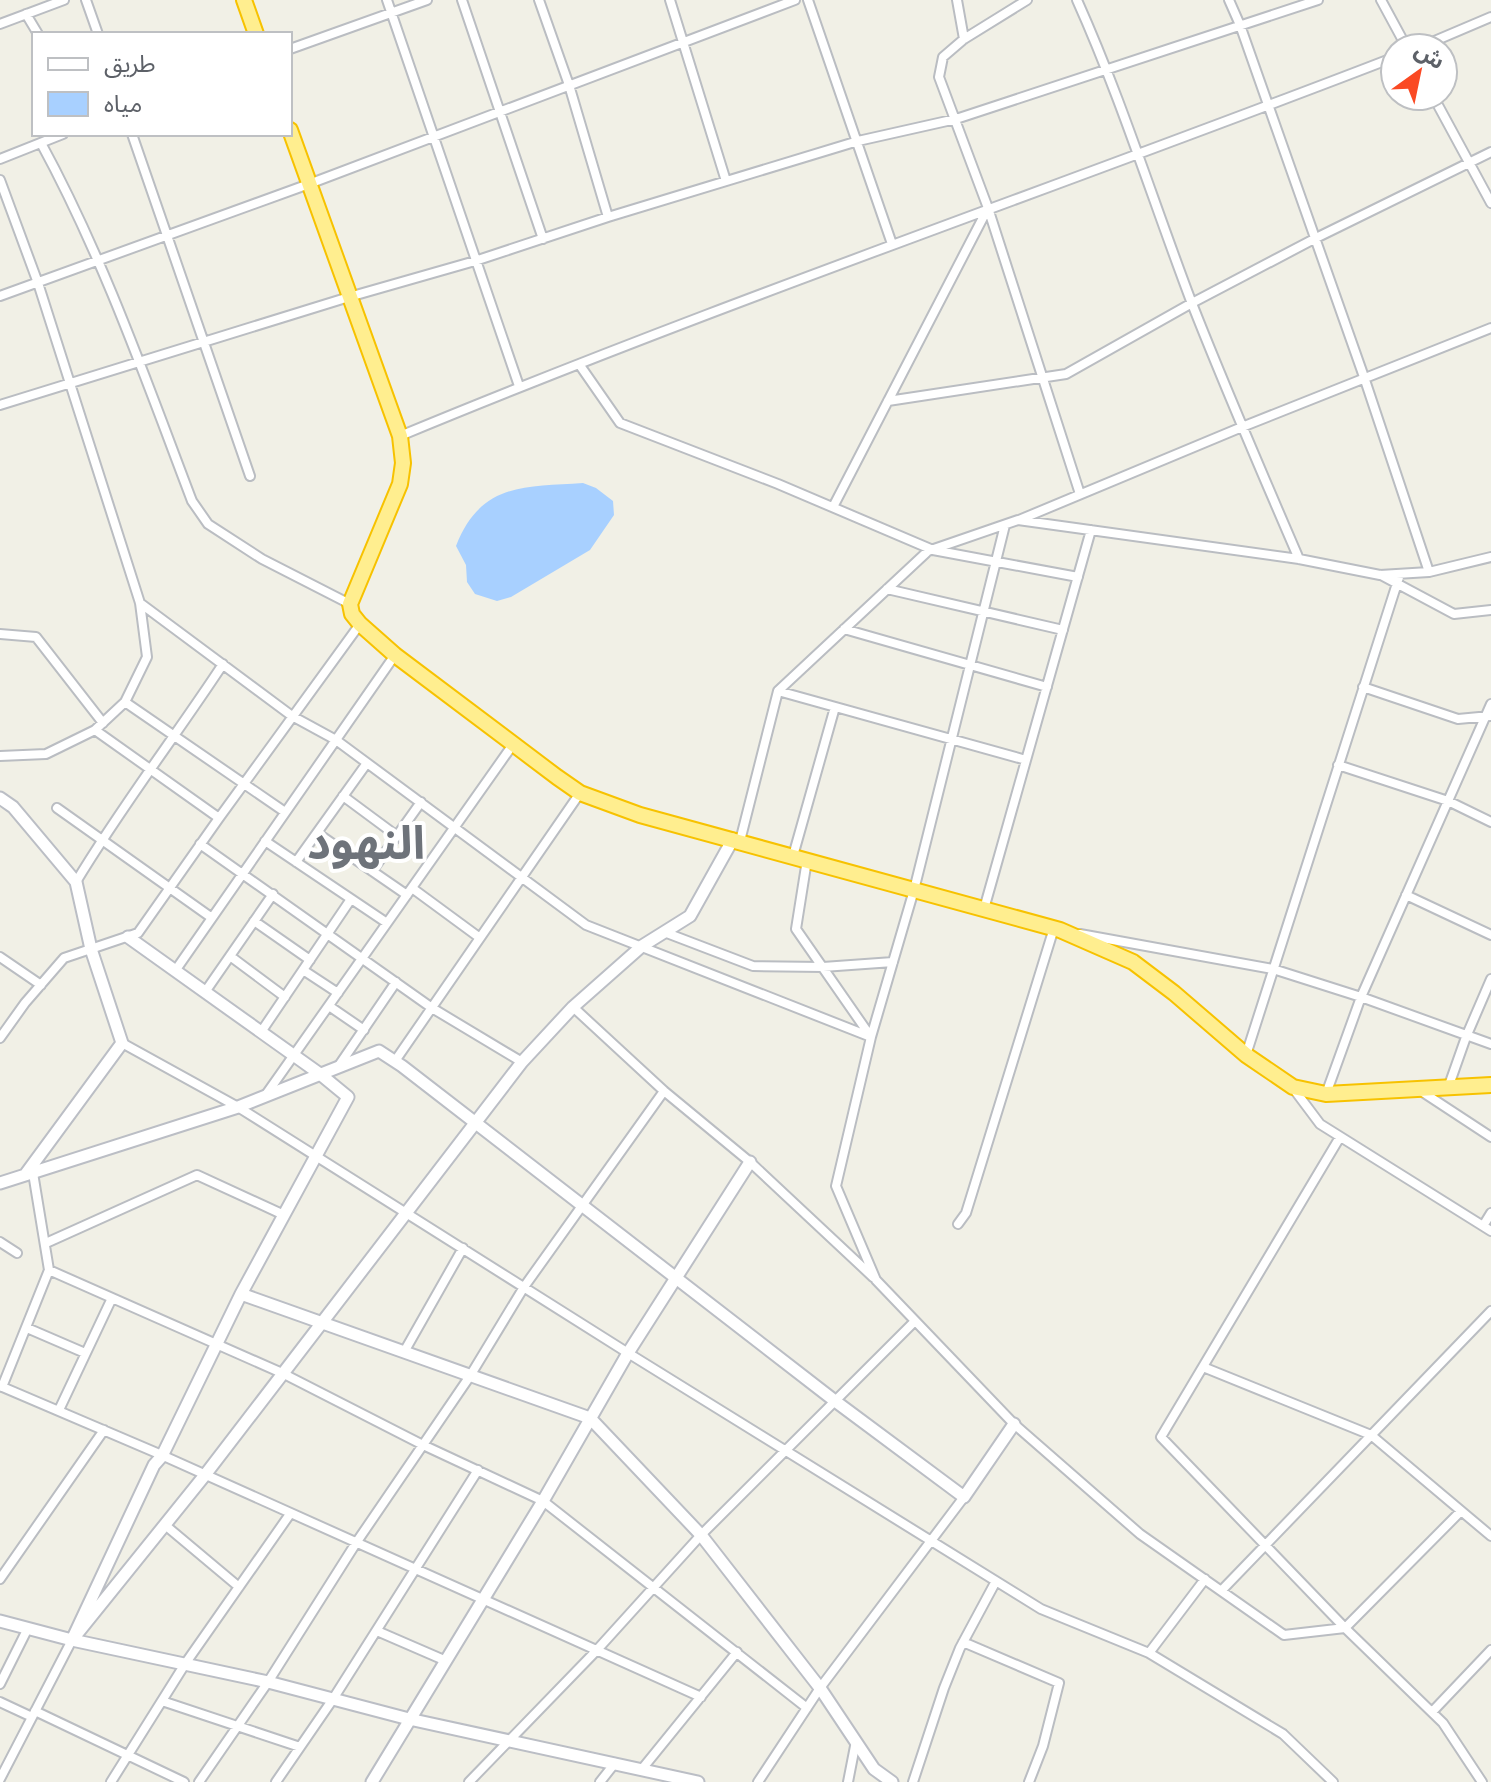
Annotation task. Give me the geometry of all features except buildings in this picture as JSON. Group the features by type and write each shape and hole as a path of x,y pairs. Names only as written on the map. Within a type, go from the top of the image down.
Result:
{"highway":[{"path":"244,0 255,32"},
{"path":"292,136 400,436 403,463 400,484 350,604 352,614 360,624 395,655 580,793 640,815 1057,929 1133,962 1246,1055 1293,1087 1326,1094 1491,1085"}],"street":[{"path":"0,24 64,0"},
{"path":"86,0 97,32"},
{"path":"387,0 519,386"},
{"path":"292,48 427,0"},
{"path":"462,0 543,239"},
{"path":"539,0 569,85 608,217"},
{"path":"670,0 726,181"},
{"path":"0,296 309,184 795,0"},
{"path":"808,0 892,244"},
{"path":"957,0 964,39"},
{"path":"1027,0 964,39 943,57 939,77 988,208 1080,494"},
{"path":"1077,0 1108,69 1192,303 1299,559"},
{"path":"1229,0 1316,238 1429,572"},
{"path":"0,405 858,141 956,119 1318,0"},
{"path":"1381,0 1398,32"},
{"path":"26,14 37,32"},
{"path":"1456,32 1491,17"},
{"path":"400,436 519,386 1379,63"},
{"path":"1442,112 1491,203"},
{"path":"0,159 58,136"},
{"path":"133,136 250,476"},
{"path":"41,143 100,260 192,501 208,524 262,559 350,604"},
{"path":"888,401 1066,374 1316,238 1470,165 1491,152"},
{"path":"0,180 38,283 140,603 147,657 125,702 95,730 46,754 0,756"},
{"path":"833,507 988,208"},
{"path":"72,1640 205,1475 522,1062 573,1007 642,946 690,916 736,840 778,691 928,551 1018,520 1491,328"},
{"path":"579,364 620,423 933,550 1078,577"},
{"path":"1018,520 1299,559 1380,575 1429,572 1491,557"},
{"path":"876,1280 836,1186 871,1037 914,890 1005,525"},
{"path":"984,909 1091,530"},
{"path":"1246,1055 1400,574"},
{"path":"1380,575 1454,614 1491,610"},
{"path":"887,589 1063,630"},
{"path":"140,603 292,716 336,740 586,925 871,1037"},
{"path":"0,1038 64,958 138,933 360,624"},
{"path":"844,629 1047,687"},
{"path":"0,634 36,637 103,723"},
{"path":"175,971 395,655"},
{"path":"76,882 223,664"},
{"path":"1363,687 1458,719 1489,716"},
{"path":"778,691 1026,760"},
{"path":"125,702 285,812"},
{"path":"1326,1094 1361,997 1489,716 1491,704"},
{"path":"835,707 800,858 796,929 871,1037"},
{"path":"95,730 219,818"},
{"path":"264,1097 514,743"},
{"path":"296,862 367,763"},
{"path":"1338,765 1448,801 1491,822"},
{"path":"395,1061 580,793"},
{"path":"343,796 397,836"},
{"path":"0,798 13,807 76,882 91,949 122,1043 238,1107 1041,1609 1149,1653 1283,1734 1333,1782"},
{"path":"372,871 421,802"},
{"path":"57,808 212,918"},
{"path":"317,833 480,938"},
{"path":"265,841 387,923"},
{"path":"200,844 432,1008 522,1062"},
{"path":"205,992 273,894"},
{"path":"1406,895 1491,935"},
{"path":"261,1032 351,899"},
{"path":"254,921 310,960"},
{"path":"958,1224 966,1213 1057,929 1273,969 1491,1044"},
{"path":"664,932 753,966 823,967 893,962"},
{"path":"0,1779 72,1640 154,1465 162,1456 241,1294 348,1097 128,937"},
{"path":"230,956 285,997"},
{"path":"0,957 41,985"},
{"path":"303,970 338,993"},
{"path":"1448,1088 1491,979"},
{"path":"338,1067 396,982"},
{"path":"329,1006 364,1030"},
{"path":"573,1007 664,1091 750,1162 876,1280 1014,1424 1140,1534 1284,1635 1345,1628 1460,1512"},
{"path":"122,1043 29,1174 46,1243 49,1270 1,1386 701,1697"},
{"path":"0,1183 238,1107 379,1051 964,1497"},
{"path":"1293,1087 1320,1124 1340,1137 1487,1228 1491,1213"},
{"path":"1416,1088 1491,1137"},
{"path":"199,1782 470,1376 524,1287 664,1091"},
{"path":"1340,1137 1161,1437 1345,1628 1443,1723 1482,1782"},
{"path":"372,1782 543,1501 628,1353 750,1162"},
{"path":"46,1243 197,1175 284,1215"},
{"path":"0,1242 17,1253"},
{"path":"404,1352 463,1248"},
{"path":"49,1270 282,1373 423,1445 543,1501 807,1708"},
{"path":"241,1294 590,1418 701,1535 820,1688 874,1769 892,1782"},
{"path":"59,1410 112,1298"},
{"path":"1222,1590 1491,1311"},
{"path":"469,1782 596,1651 701,1535 915,1321"},
{"path":"27,1328 85,1353"},
{"path":"1203,1367 1371,1435 1491,1536"},
{"path":"758,1782 820,1688 933,1541 1014,1424"},
{"path":"0,1579 104,1430"},
{"path":"276,1782 333,1699 478,1470"},
{"path":"111,1782 185,1664 290,1514"},
{"path":"165,1525 239,1587"},
{"path":"1149,1653 1205,1579"},
{"path":"913,1782 944,1688 963,1642 996,1581"},
{"path":"0,1621 72,1640 268,1682 409,1719 698,1782"},
{"path":"0,1684 28,1628"},
{"path":"377,1631 444,1660"},
{"path":"963,1642 1059,1683 1043,1746 1029,1782"},
{"path":"1432,1712 1491,1650"},
{"path":"642,1769 737,1652"},
{"path":"162,1701 300,1747"},
{"path":"0,1702 34,1714 184,1782"},
{"path":"848,1782 856,1741"},
{"path":"600,1782 615,1763"}],"water":[{"path":"583,483 596,488 613,501 614,515 590,550 511,597 497,601 475,594 467,582 466,565 456,546 466,525 478,510 507,492"}],"district":[{"name":"النهود","path":"366,843"}]}
